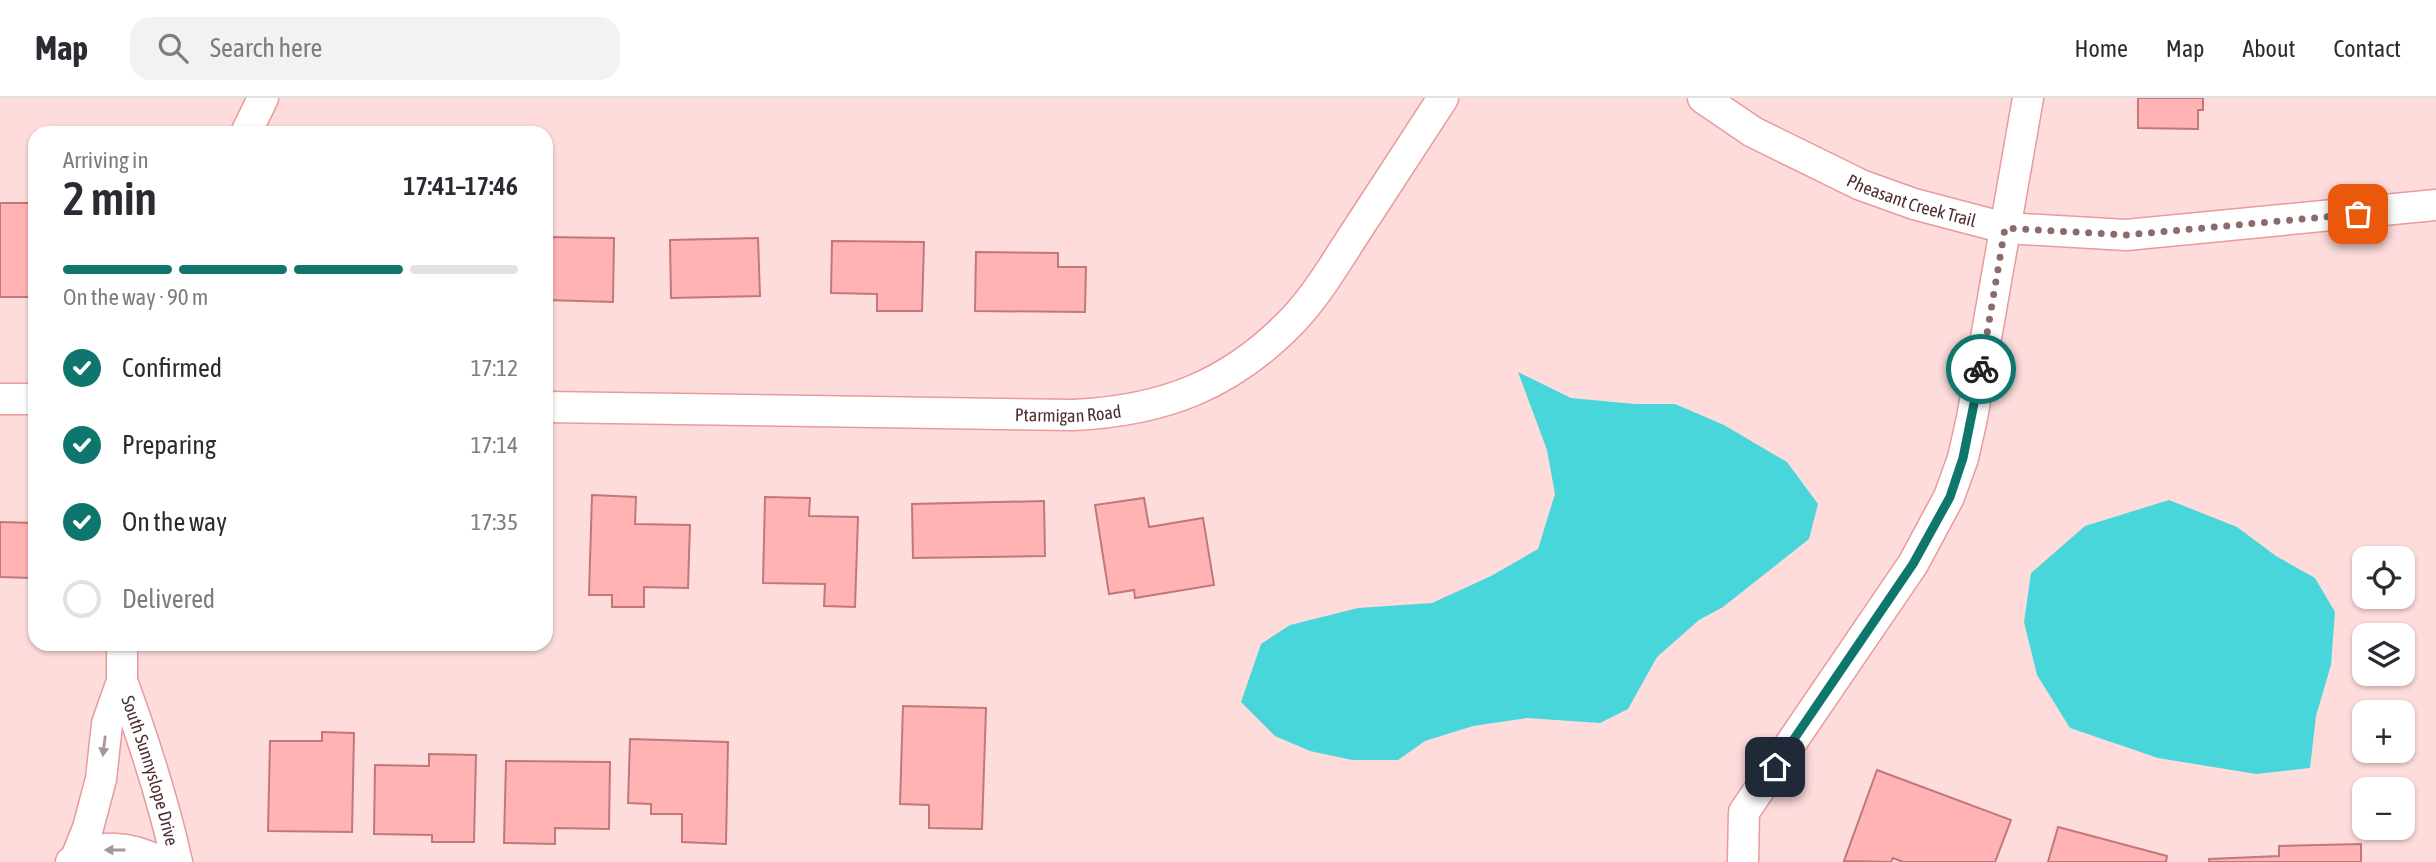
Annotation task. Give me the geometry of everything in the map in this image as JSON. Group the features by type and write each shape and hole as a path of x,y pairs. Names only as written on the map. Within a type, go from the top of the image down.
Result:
{"street":[{"path":"249,126 263,98"},
{"name":"Ptarmigan Road","path":"553,407 1073,415 1110,413 1153,405 1193,391 1240,366 1296,317 1322,283 1443,98"},
{"name":"Pheasant Creek Trail","path":"1703,98 1754,132 1861,185 1914,204 2005,228 2126,235 2436,205"},
{"path":"1743,862 1744,812 1913,564 1950,497 1972,418 2028,98"},
{"path":"0,399 28,399"},
{"name":"South Sunnyslope Drive","path":"73,860 88,828 101,779 107,724 122,681 122,651"},
{"name":"South Sunnyslope Drive","path":"122,681 147,748 165,808 177,862"},
{"path":"73,860 97,850 121,848 144,853 160,862"}],"water":[{"path":"1518,372 1571,398 1635,404 1675,404 1724,425 1787,462 1818,504 1809,539 1723,607 1699,620 1657,657 1628,709 1600,723 1527,718 1473,726 1425,741 1398,760 1352,760 1310,751 1275,736 1241,702 1261,644 1290,625 1358,608 1432,603 1491,576 1538,549 1555,494 1547,450"},
{"path":"2169,500 2237,527 2276,556 2315,578 2335,612 2331,665 2316,716 2310,768 2256,774 2158,758 2070,728 2037,675 2024,622 2031,573 2085,526"}],"building":[{"path":"2138,98 2203,98 2203,110 2198,110 2198,129 2138,128"},
{"path":"0,203 28,203 28,297 0,297"},
{"path":"553,237 614,238 613,302 553,300"},
{"path":"758,238 760,296 671,298 670,240"},
{"path":"832,241 924,242 922,311 877,311 877,294 831,293"},
{"path":"976,252 1058,253 1058,267 1086,267 1085,312 975,311"},
{"path":"592,495 636,497 635,524 690,525 688,588 644,587 644,607 612,607 612,595 589,595"},
{"path":"765,497 810,498 809,516 858,517 855,607 824,606 825,584 763,583"},
{"path":"1144,498 1149,527 1203,518 1214,585 1135,598 1134,590 1109,594 1095,505"},
{"path":"1044,501 1045,556 913,558 912,504"},
{"path":"0,522 28,523 28,578 0,577"},
{"path":"903,706 986,708 982,829 929,828 929,805 900,804"},
{"path":"322,732 354,733 352,832 268,831 270,741 322,741"},
{"path":"630,739 728,742 726,844 682,842 682,814 651,814 651,804 628,803"},
{"path":"429,754 476,755 474,842 432,842 432,835 374,834 375,765 429,766"},
{"path":"506,761 610,762 609,829 555,828 555,844 504,843"},
{"path":"1877,770 2011,820 1995,862 1903,862 1893,858 1891,862 1844,861"},
{"path":"2058,827 2167,856 2166,862 2048,862"},
{"path":"2361,844 2361,862 2209,862 2209,859 2279,856 2279,846"}],"way so far":[{"path":"1981,369 2005,228 2126,235 2358,214"}],"route":[{"path":"1775,767 1913,564 1950,497 1963,458 1981,369"}]}
